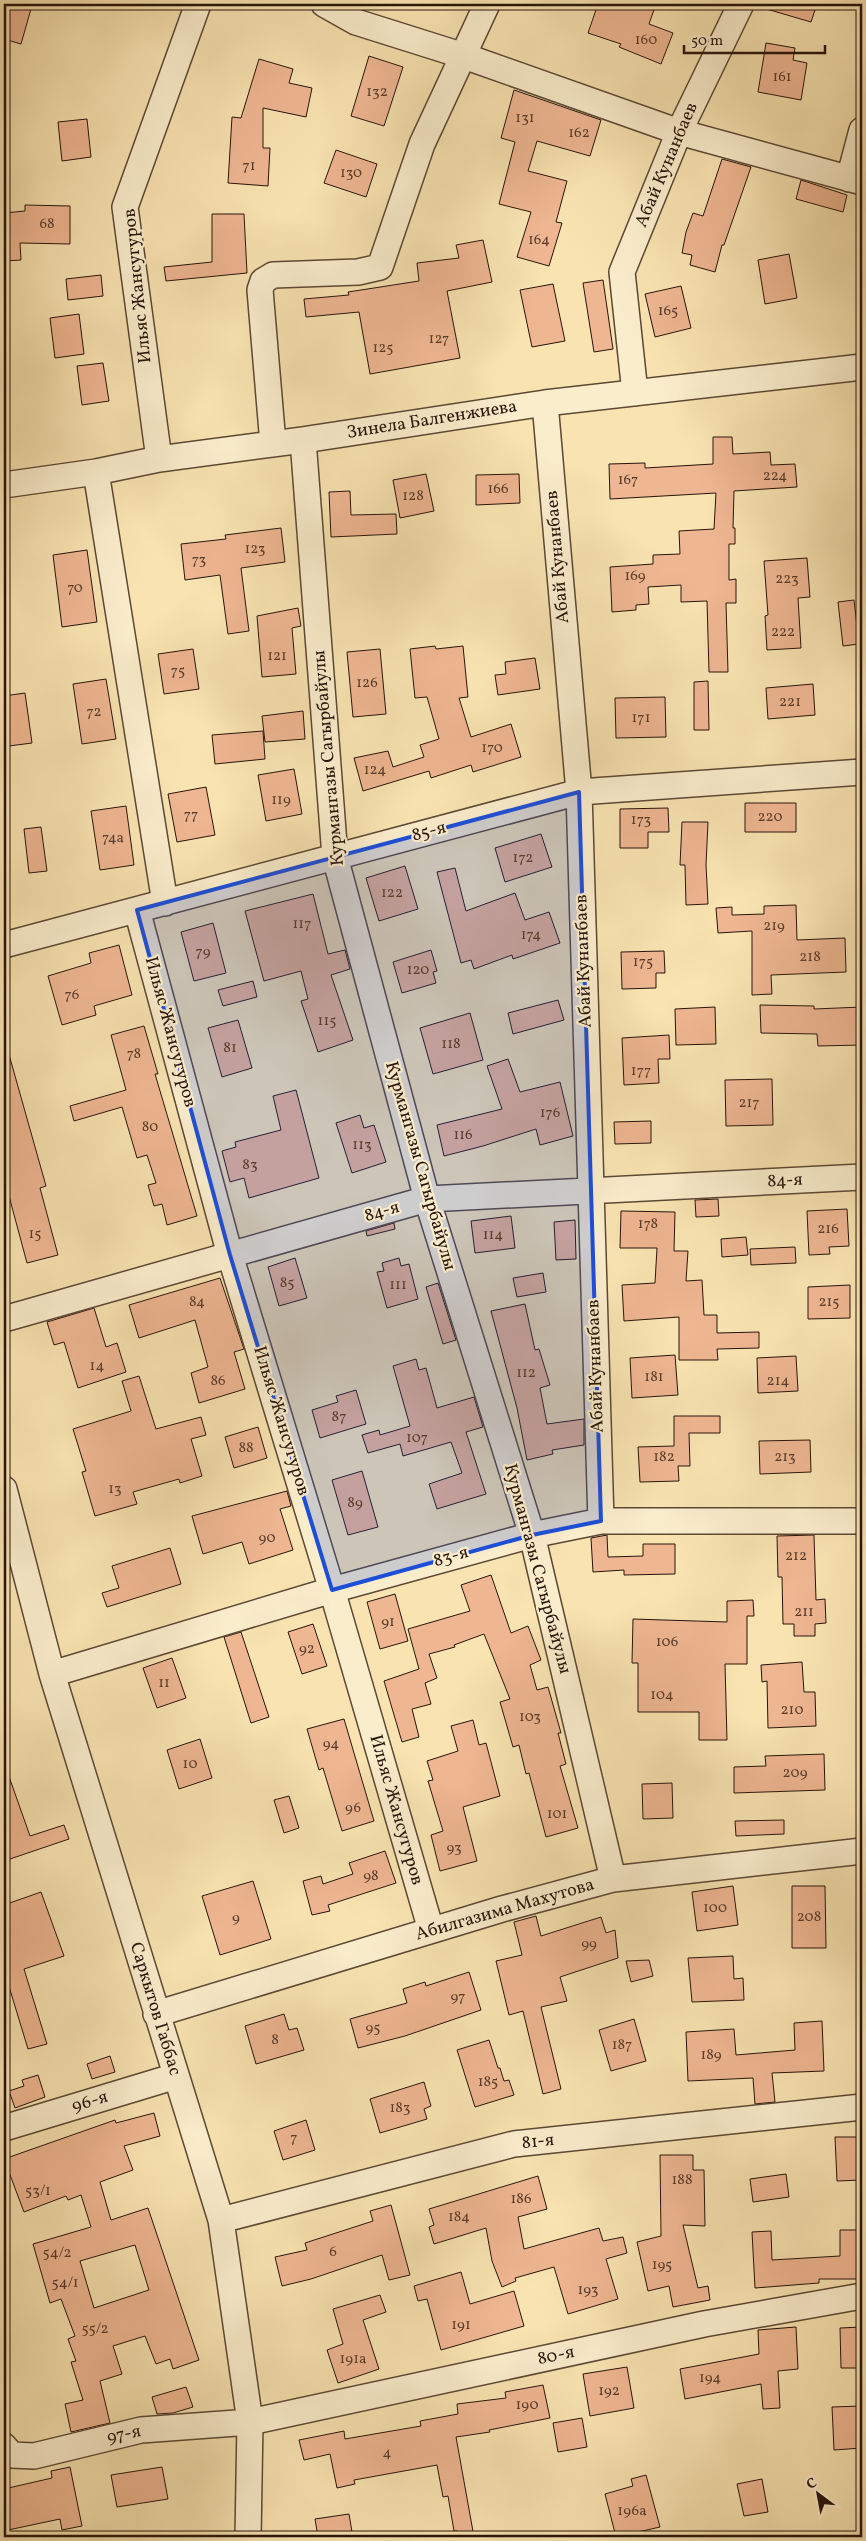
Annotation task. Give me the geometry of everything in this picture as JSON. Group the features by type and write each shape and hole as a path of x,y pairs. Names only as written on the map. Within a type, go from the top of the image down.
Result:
{"street":[{"name":"Ильяс Жансугуров","path":"159,459 125,208 198,4"},
{"path":"324,4 356,22 464,56 678,132 855,180 862,130"},
{"path":"273,444 260,290 263,281 273,275 358,272 380,267 422,144 487,4"},
{"name":"Абай Кунанбаев","path":"635,392 622,272 678,132 741,4"},
{"name":"Зинела Балгенжиева","path":"4,485 96,472 159,459 303,440 545,402 862,367"},
{"name":"Абай Кунанбаев","path":"545,402 579,792 601,1521"},
{"name":"Курмангазы Сагырбайулы","path":"303,440 335,857 427,1199 532,1534 613,1879"},
{"path":"96,472 165,903"},
{"name":"85-я","path":"4,945 579,792 862,772"},
{"name":"Ильяс Жансугуров","path":"137,910 230,1255 332,1590 431,1930"},
{"name":"84-я","path":"4,1319 427,1199 862,1177"},
{"name":"Саркытов Габбас","path":"4,1489 52,1674 220,2220 250,2422 248,2537"},
{"name":"83-я","path":"52,1674 332,1590 532,1534 601,1521 862,1521"},
{"name":"Абилгазима Махутова","path":"156,2014 431,1930 613,1879 862,1851"},
{"name":"96-я","path":"4,2128 176,2076"},
{"name":"81-я","path":"220,2220 514,2144 862,2107"},
{"name":"80-я","path":"250,2422 704,2324 862,2296"},
{"name":"97-я","path":"4,2446 12,2455 34,2456 141,2430 250,2422"}],"highlighted area":[{"path":"579,792 601,1521 532,1535 332,1590 230,1255 137,910"}],"building":[{"path":"4,4 31,9 21,44 4,39"},
{"path":"598,4 656,4 649,24 673,33 661,64 619,47 621,44 588,33"},
{"path":"764,4 817,4 811,22 763,8"},
{"path":"766,43 795,48 793,60 807,63 801,100 758,92"},
{"path":"369,56 403,67 384,126 351,116"},
{"path":"259,59 293,69 289,83 312,88 306,117 263,108 263,148 270,148 268,186 228,183 232,117 241,118"},
{"path":"514,90 601,120 590,156 537,141 528,171 567,181 556,222 562,223 549,266 517,257 531,212 499,204 515,142 501,138"},
{"path":"87,119 91,157 62,161 58,122"},
{"path":"336,150 377,164 366,197 324,183"},
{"path":"722,159 751,167 724,245 722,245 715,272 690,265 692,255 682,253 686,232 693,213 703,216"},
{"path":"801,180 847,195 843,212 796,199"},
{"path":"25,205 70,206 70,244 20,243 21,260 4,261 4,213 25,211"},
{"path":"212,214 244,214 247,273 166,281 164,267 212,262"},
{"path":"483,240 492,282 447,291 460,358 370,374 359,312 306,317 304,299 349,295 348,292 419,281 417,263 459,258 456,245"},
{"path":"789,254 797,298 765,304 758,260"},
{"path":"101,275 103,296 68,300 66,279"},
{"path":"603,280 613,349 594,352 583,283"},
{"path":"553,284 565,341 532,347 520,290"},
{"path":"681,286 691,328 655,337 645,294"},
{"path":"79,314 84,354 55,358 50,318"},
{"path":"103,363 109,401 82,405 77,366"},
{"path":"713,437 732,437 733,454 770,452 771,465 795,464 797,487 734,491 733,528 735,528 735,544 729,544 729,580 736,579 736,603 726,603 728,672 709,672 707,601 681,602 681,585 648,587 649,604 636,605 636,610 612,612 610,567 653,564 653,555 680,554 679,531 714,529 716,493 610,499 609,464 645,463 645,468 713,464"},
{"path":"426,474 434,511 400,518 393,480"},
{"path":"519,474 520,503 476,505 476,475"},
{"path":"350,491 351,515 396,514 397,534 331,537 329,492"},
{"path":"281,528 285,562 241,568 249,631 228,634 220,575 185,580 181,544 226,539 225,535"},
{"path":"87,550 97,622 62,627 53,555"},
{"path":"807,558 810,597 798,598 801,648 767,650 765,616 768,615 764,561"},
{"path":"854,600 859,644 843,646 838,602"},
{"path":"298,608 301,626 292,628 296,674 262,677 257,616"},
{"path":"435,646 436,649 463,646 468,697 459,698 471,737 511,724 521,757 473,772 471,765 431,778 429,771 363,791 354,758 388,751 393,767 424,757 420,745 439,739 427,697 415,698 410,649"},
{"path":"193,649 199,689 164,694 158,654"},
{"path":"380,649 386,714 353,717 347,652"},
{"path":"535,658 540,689 498,695 495,675 506,674 505,662"},
{"path":"106,679 116,739 82,744 73,684"},
{"path":"708,681 709,730 694,730 694,682"},
{"path":"813,684 815,715 768,719 766,688"},
{"path":"25,693 32,743 9,746 4,696"},
{"path":"665,697 666,737 616,738 615,698"},
{"path":"303,711 305,739 265,742 262,716"},
{"path":"263,731 265,759 215,764 212,735"},
{"path":"294,769 302,814 266,821 258,775"},
{"path":"206,787 215,835 177,842 168,794"},
{"path":"745,803 796,803 796,832 745,832"},
{"path":"126,806 134,865 100,870 91,811"},
{"path":"668,808 669,832 648,832 648,848 620,848 620,809"},
{"path":"682,822 708,822 706,865 708,904 686,905 685,865 680,865"},
{"path":"41,827 47,871 29,873 24,829"},
{"path":"541,834 552,867 505,882 495,848"},
{"path":"405,866 418,909 379,921 366,878"},
{"path":"455,868 466,911 515,893 525,920 549,912 560,943 513,959 512,955 474,969 471,960 461,963 437,872"},
{"path":"313,894 328,954 345,950 350,969 331,975 353,1040 318,1052 301,1001 308,999 301,971 264,981 245,911"},
{"path":"796,905 797,940 845,938 846,972 771,975 772,994 752,995 752,931 718,933 716,908 732,907 732,915 764,914 764,906"},
{"path":"213,923 226,973 194,981 181,932"},
{"path":"119,945 132,995 94,1006 96,1015 62,1025 48,976 91,963 89,953"},
{"path":"431,950 437,971 433,972 436,983 402,993 393,962"},
{"path":"664,951 665,973 656,973 656,988 622,989 621,952"},
{"path":"253,981 257,997 223,1006 218,990"},
{"path":"558,1000 564,1020 513,1034 508,1013"},
{"path":"760,1005 814,1006 814,1009 862,1007 862,1045 818,1046 817,1034 761,1033"},
{"path":"715,1007 716,1044 676,1045 675,1009"},
{"path":"470,1013 483,1060 433,1074 420,1028"},
{"path":"238,1020 252,1068 222,1077 208,1028"},
{"path":"144,1026 158,1074 155,1074 197,1216 167,1225 162,1204 154,1206 148,1185 156,1183 147,1155 137,1158 122,1107 74,1121 70,1106 126,1090 111,1035"},
{"path":"669,1035 670,1059 658,1059 659,1083 624,1085 622,1038"},
{"path":"8,1051 46,1186 40,1188 58,1255 27,1263 9,1196 6,1197 4,1188 4,1052"},
{"path":"508,1059 520,1092 560,1082 573,1136 540,1145 536,1129 444,1156 437,1125 502,1109 487,1066"},
{"path":"772,1079 773,1125 726,1126 725,1080"},
{"path":"296,1090 319,1178 249,1198 244,1178 230,1182 222,1151 236,1147 235,1142 281,1130 273,1096"},
{"path":"360,1115 364,1128 374,1125 386,1162 352,1173 336,1123"},
{"path":"651,1121 651,1143 615,1144 614,1122"},
{"path":"718,1199 719,1216 696,1217 695,1200"},
{"path":"847,1209 849,1246 829,1247 830,1254 809,1255 807,1211"},
{"path":"621,1211 675,1212 674,1251 688,1251 686,1281 702,1280 704,1315 717,1315 717,1333 759,1332 759,1348 717,1349 718,1360 679,1360 679,1317 624,1321 622,1285 655,1283 657,1248 620,1248"},
{"path":"511,1216 515,1248 475,1253 471,1221"},
{"path":"575,1220 576,1259 556,1260 554,1222"},
{"path":"394,1223 395,1229 367,1236 366,1231"},
{"path":"746,1237 748,1255 722,1257 721,1239"},
{"path":"795,1247 796,1263 751,1265 750,1249"},
{"path":"295,1258 307,1298 279,1306 268,1267"},
{"path":"399,1258 401,1266 409,1264 418,1299 387,1308 377,1272 384,1271 382,1263"},
{"path":"543,1273 546,1292 517,1297 513,1278"},
{"path":"220,1278 244,1349 234,1352 245,1389 199,1403 191,1373 208,1367 195,1320 139,1338 129,1305"},
{"path":"438,1283 456,1340 443,1344 426,1287"},
{"path":"850,1285 850,1318 808,1319 808,1287"},
{"path":"525,1304 535,1350 539,1349 550,1385 540,1388 547,1424 584,1419 584,1445 552,1450 553,1454 527,1460 517,1408 491,1311"},
{"path":"94,1308 106,1347 117,1343 126,1372 78,1388 64,1342 54,1345 47,1322"},
{"path":"675,1355 678,1395 632,1398 630,1358"},
{"path":"796,1356 798,1391 758,1393 757,1358"},
{"path":"416,1359 419,1370 426,1368 437,1408 474,1397 483,1427 466,1432 486,1494 437,1509 429,1484 462,1473 451,1442 403,1456 400,1444 368,1453 362,1435 379,1430 380,1435 410,1426 393,1366"},
{"path":"139,1376 156,1429 201,1417 206,1435 191,1439 202,1476 180,1483 179,1479 133,1492 137,1504 95,1516 82,1472 86,1471 73,1429 131,1411 122,1381"},
{"path":"356,1390 366,1424 320,1438 312,1410 338,1402 336,1396"},
{"path":"674,1416 720,1416 720,1433 689,1433 690,1466 678,1466 679,1481 640,1482 638,1447 674,1446"},
{"path":"258,1427 267,1458 234,1468 225,1437"},
{"path":"810,1440 811,1472 760,1474 759,1441"},
{"path":"362,1471 378,1527 348,1535 332,1480"},
{"path":"287,1491 291,1506 280,1509 293,1550 249,1564 242,1542 203,1554 192,1516"},
{"path":"607,1535 608,1557 643,1556 643,1544 675,1544 675,1574 624,1575 624,1570 593,1572 591,1538"},
{"path":"814,1535 816,1600 825,1599 826,1623 815,1624 815,1636 794,1636 794,1624 783,1624 782,1577 778,1577 777,1536"},
{"path":"170,1548 181,1584 107,1607 102,1593 119,1588 112,1566"},
{"path":"491,1575 511,1633 528,1626 541,1660 530,1665 537,1690 548,1687 561,1733 558,1733 566,1764 560,1766 578,1828 546,1837 529,1773 526,1774 519,1745 513,1747 500,1702 510,1699 484,1634 454,1645 455,1647 429,1654 437,1678 425,1683 431,1704 412,1709 419,1737 402,1742 384,1681 419,1669 408,1629 470,1611 461,1585"},
{"path":"395,1594 408,1641 380,1649 367,1602"},
{"path":"753,1600 754,1616 747,1616 747,1664 725,1664 727,1740 699,1740 699,1712 638,1712 638,1663 632,1663 633,1619 727,1622 727,1601"},
{"path":"313,1624 327,1666 302,1674 288,1632"},
{"path":"241,1632 269,1717 251,1723 224,1637"},
{"path":"172,1658 186,1698 157,1708 143,1668"},
{"path":"802,1662 804,1692 815,1692 816,1726 768,1728 767,1681 762,1682 761,1665"},
{"path":"344,1719 374,1821 342,1831 323,1768 319,1770 307,1729"},
{"path":"473,1720 479,1745 486,1743 500,1796 463,1807 477,1861 440,1871 431,1835 443,1831 428,1781 433,1780 427,1761 458,1751 451,1726"},
{"path":"200,1739 212,1778 179,1789 167,1750"},
{"path":"824,1754 825,1790 734,1793 734,1767 766,1766 765,1756"},
{"path":"6,1768 30,1836 64,1825 69,1839 4,1861 4,1769"},
{"path":"672,1783 673,1818 643,1819 642,1784"},
{"path":"289,1796 299,1828 284,1833 274,1800"},
{"path":"784,1820 784,1834 736,1836 735,1821"},
{"path":"385,1851 396,1883 328,1905 330,1911 312,1915 303,1881 321,1876 323,1884 353,1874 349,1863"},
{"path":"253,1881 271,1939 220,1955 202,1896"},
{"path":"733,1886 738,1925 697,1931 692,1892"},
{"path":"792,1886 825,1886 826,1948 792,1948"},
{"path":"41,1892 64,1956 24,1969 47,2044 28,2049 4,1970 4,1905"},
{"path":"536,1916 541,1936 601,1917 606,1933 615,1930 618,1958 560,1977 567,2001 541,2007 561,2089 543,2094 523,2011 509,2015 496,1961 522,1955 514,1922"},
{"path":"733,1956 734,1979 743,1978 744,2000 692,2002 688,1958"},
{"path":"649,1960 653,1976 631,1982 626,1961"},
{"path":"469,1972 481,2010 405,2036 358,2048 350,2019 407,2003 403,1989 425,1982 426,1986"},
{"path":"284,2014 289,2030 297,2028 304,2050 256,2064 245,2026"},
{"path":"634,2019 646,2061 611,2071 599,2030"},
{"path":"822,2021 824,2071 772,2073 775,2102 755,2104 753,2078 688,2081 686,2032 734,2029 736,2055 795,2050 794,2023"},
{"path":"489,2040 498,2068 500,2068 504,2081 509,2080 514,2095 475,2107 457,2050"},
{"path":"110,2056 115,2072 92,2079 87,2064"},
{"path":"38,2075 45,2097 15,2108 9,2091 24,2086 22,2080"},
{"path":"424,2082 431,2106 424,2109 427,2119 380,2133 370,2099"},
{"path":"154,2113 160,2136 124,2146 133,2170 100,2182 111,2220 148,2208 199,2360 173,2369 170,2359 156,2364 145,2336 113,2346 122,2374 100,2381 110,2423 71,2432 65,2404 83,2400 71,2362 76,2361 68,2339 75,2336 61,2299 50,2303 33,2244 91,2227 81,2195 68,2200 66,2196 24,2212 4,2159 115,2120 116,2123","holes":["135,2245 149,2290 94,2308 80,2261"]},
{"path":"306,2120 315,2150 283,2160 274,2131"},
{"path":"835,2137 862,2137 862,2180 837,2181"},
{"path":"660,2155 693,2155 693,2170 704,2170 705,2226 683,2225 698,2288 708,2286 710,2300 673,2307 669,2286 648,2291 637,2242 661,2236"},
{"path":"786,2174 789,2197 753,2202 750,2179"},
{"path":"538,2176 547,2209 518,2217 524,2249 599,2228 603,2241 623,2237 627,2253 606,2259 618,2299 568,2314 554,2267 515,2278 516,2281 502,2287 492,2261 486,2228 434,2244 429,2227 434,2225 429,2209"},
{"path":"391,2205 410,2275 389,2280 382,2255 311,2279 282,2286 275,2257 307,2250 305,2243 373,2221 370,2211"},
{"path":"840,2230 862,2230 862,2279 819,2279 819,2283 755,2288 752,2232 771,2231 772,2260 840,2256"},
{"path":"461,2272 470,2304 514,2291 524,2326 441,2350 427,2299 418,2301 414,2286"},
{"path":"380,2295 386,2312 363,2320 379,2369 338,2383 327,2350 343,2344 333,2309"},
{"path":"796,2327 798,2369 778,2371 780,2408 763,2409 761,2384 685,2399 680,2369 759,2354 758,2330"},
{"path":"862,2327 862,2368 841,2368 840,2328"},
{"path":"627,2367 634,2408 590,2416 583,2374"},
{"path":"543,2385 550,2418 489,2430 490,2432 456,2437 474,2537 459,2537 457,2531 454,2531 448,2496 443,2497 437,2465 354,2480 355,2484 337,2488 330,2454 304,2460 299,2440 344,2431 345,2439 421,2426 420,2421 458,2414 457,2404 506,2398 505,2392"},
{"path":"186,2387 193,2407 173,2413 157,2414 152,2397"},
{"path":"862,2406 862,2448 834,2450 832,2407"},
{"path":"582,2418 587,2447 558,2452 553,2423"},
{"path":"70,2467 82,2526 62,2530 60,2519 8,2530 4,2511 4,2489 52,2478 51,2471"},
{"path":"162,2467 168,2499 117,2507 111,2475"},
{"path":"646,2475 660,2527 616,2537 605,2494 633,2486 631,2479"},
{"path":"762,2479 768,2512 744,2516 737,2484"},
{"path":"349,2514 352,2532 318,2537 315,2519"}]}
